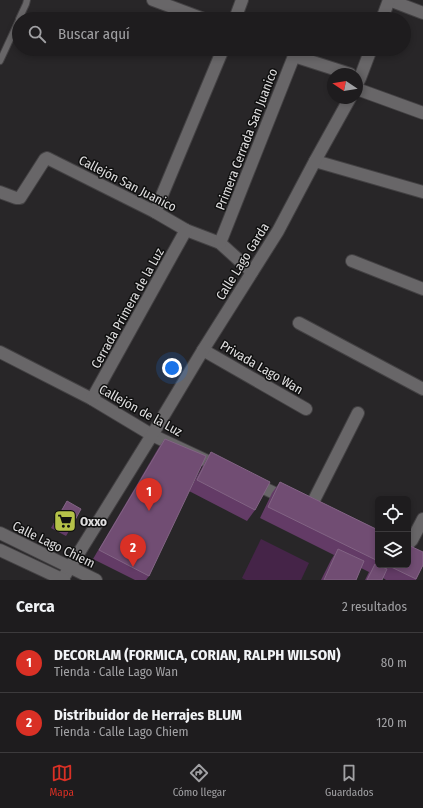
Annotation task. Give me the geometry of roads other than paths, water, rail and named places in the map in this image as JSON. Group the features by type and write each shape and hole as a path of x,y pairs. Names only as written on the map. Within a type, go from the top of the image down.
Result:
{"street":[{"path":"153,0 185,12"},
{"path":"238,12 242,0"},
{"path":"385,12 389,0 423,13"},
{"path":"155,212 220,56"},
{"name":"Primera Cerrada San Juanico","path":"220,243 294,56 327,69"},
{"path":"362,68 368,56"},
{"path":"363,83 423,113"},
{"name":"Calle Lago Garda","path":"63,580 203,350 278,231 314,161 347,104"},
{"name":"Callejón San Juanico","path":"0,192 20,198 47,158 155,212 186,230 220,243 252,272"},
{"path":"314,161 423,192"},
{"name":"Cerrada Primera de la Luz","path":"92,400 186,230"},
{"path":"352,261 423,289"},
{"path":"299,323 423,389"},
{"name":"Privada Lago Wan","path":"203,350 306,409"},
{"name":"Callejón de la Luz","path":"0,352 92,400 152,435 305,508 358,413"},
{"path":"411,541 423,519"},
{"name":"Calle Lago Chiem","path":"0,533 96,580"},
{"path":"0,550 63,580"}],"lane":[{"path":"22,12 27,0"},
{"path":"0,61 12,34"}],"place":[{"name":"DECORLAM (FORMICA, CORIAN, RALPH WILSON)","path":"149,511"},
{"name":"Oxxo","path":"65,521"},
{"name":"Distribuidor de Herrajes BLUM","path":"133,567"}]}
